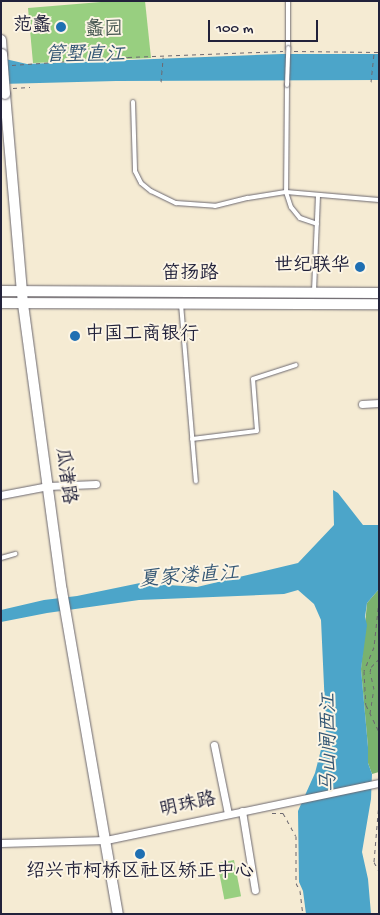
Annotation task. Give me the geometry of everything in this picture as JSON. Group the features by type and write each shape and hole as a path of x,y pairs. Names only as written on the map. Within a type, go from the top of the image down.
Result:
{"street":[{"name":"瓜渚路","path":"1,40 8,91 23,304 62,591 118,914"},
{"name":"笛扬路","path":"1,292 379,293"},
{"name":"笛扬路","path":"1,304 379,304"},
{"path":"362,404 379,403"},
{"path":"1,495 48,486 96,484"},
{"path":"214,745 228,814"},
{"name":"明珠路","path":"1,842 106,840 379,783"},
{"path":"242,811 255,890"}],"lane":[{"path":"288,1 286,192 291,208 300,218 317,224"},
{"path":"133,102 135,171 141,183 151,191 176,203 215,206 286,192 379,200"},
{"path":"314,292 318,196"},
{"path":"181,304 196,481"},
{"path":"192,439 257,431 253,379 296,365"},
{"path":"1,558 15,554"}],"path":[{"path":"9,65 296,51 379,52"},
{"path":"371,82 374,53"},
{"path":"161,82 163,57"},
{"path":"8,91 30,87"},
{"path":"379,600 374,648 364,671 366,705 379,732"},
{"path":"375,632 379,633"},
{"path":"371,667 379,659"},
{"path":"366,666 371,667"},
{"path":"370,714 374,689 371,667"},
{"path":"379,802 374,862 379,871"},
{"path":"269,805 272,814 283,813 296,836 296,883 300,890 302,914"}],"green space":[{"name":"蠡园","path":"113,1 145,1 151,58 33,63 28,8"},
{"path":"379,589 379,772 372,774 368,763 361,669 367,603"},
{"path":"234,860 241,896 224,900 217,863"}],"water":[{"path":"282,54 379,54 379,80 116,81 1,84 1,58 27,64"},
{"name":"马山闸西江","path":"333,490 338,493 363,525 379,525 379,589 367,603 365,617 367,625 361,669 368,763 372,774 371,799 362,852 368,879 371,914 306,914 303,891 299,882 298,811 315,773 326,730 321,620 314,604 298,590 284,594 139,600 47,613 1,622 1,610 44,600 77,596 140,583 197,587 298,563 334,525"}],"place":[{"name":"范蠡","path":"61,27"},
{"name":"世纪联华","path":"360,267"},
{"name":"中国工商银行","path":"75,336"},
{"name":"绍兴市柯桥区社区矫正中心","path":"140,854"}],"water label":[{"name":"管墅直江","path":"85,56"},
{"name":"夏家溇直江","path":"189,578"}]}
